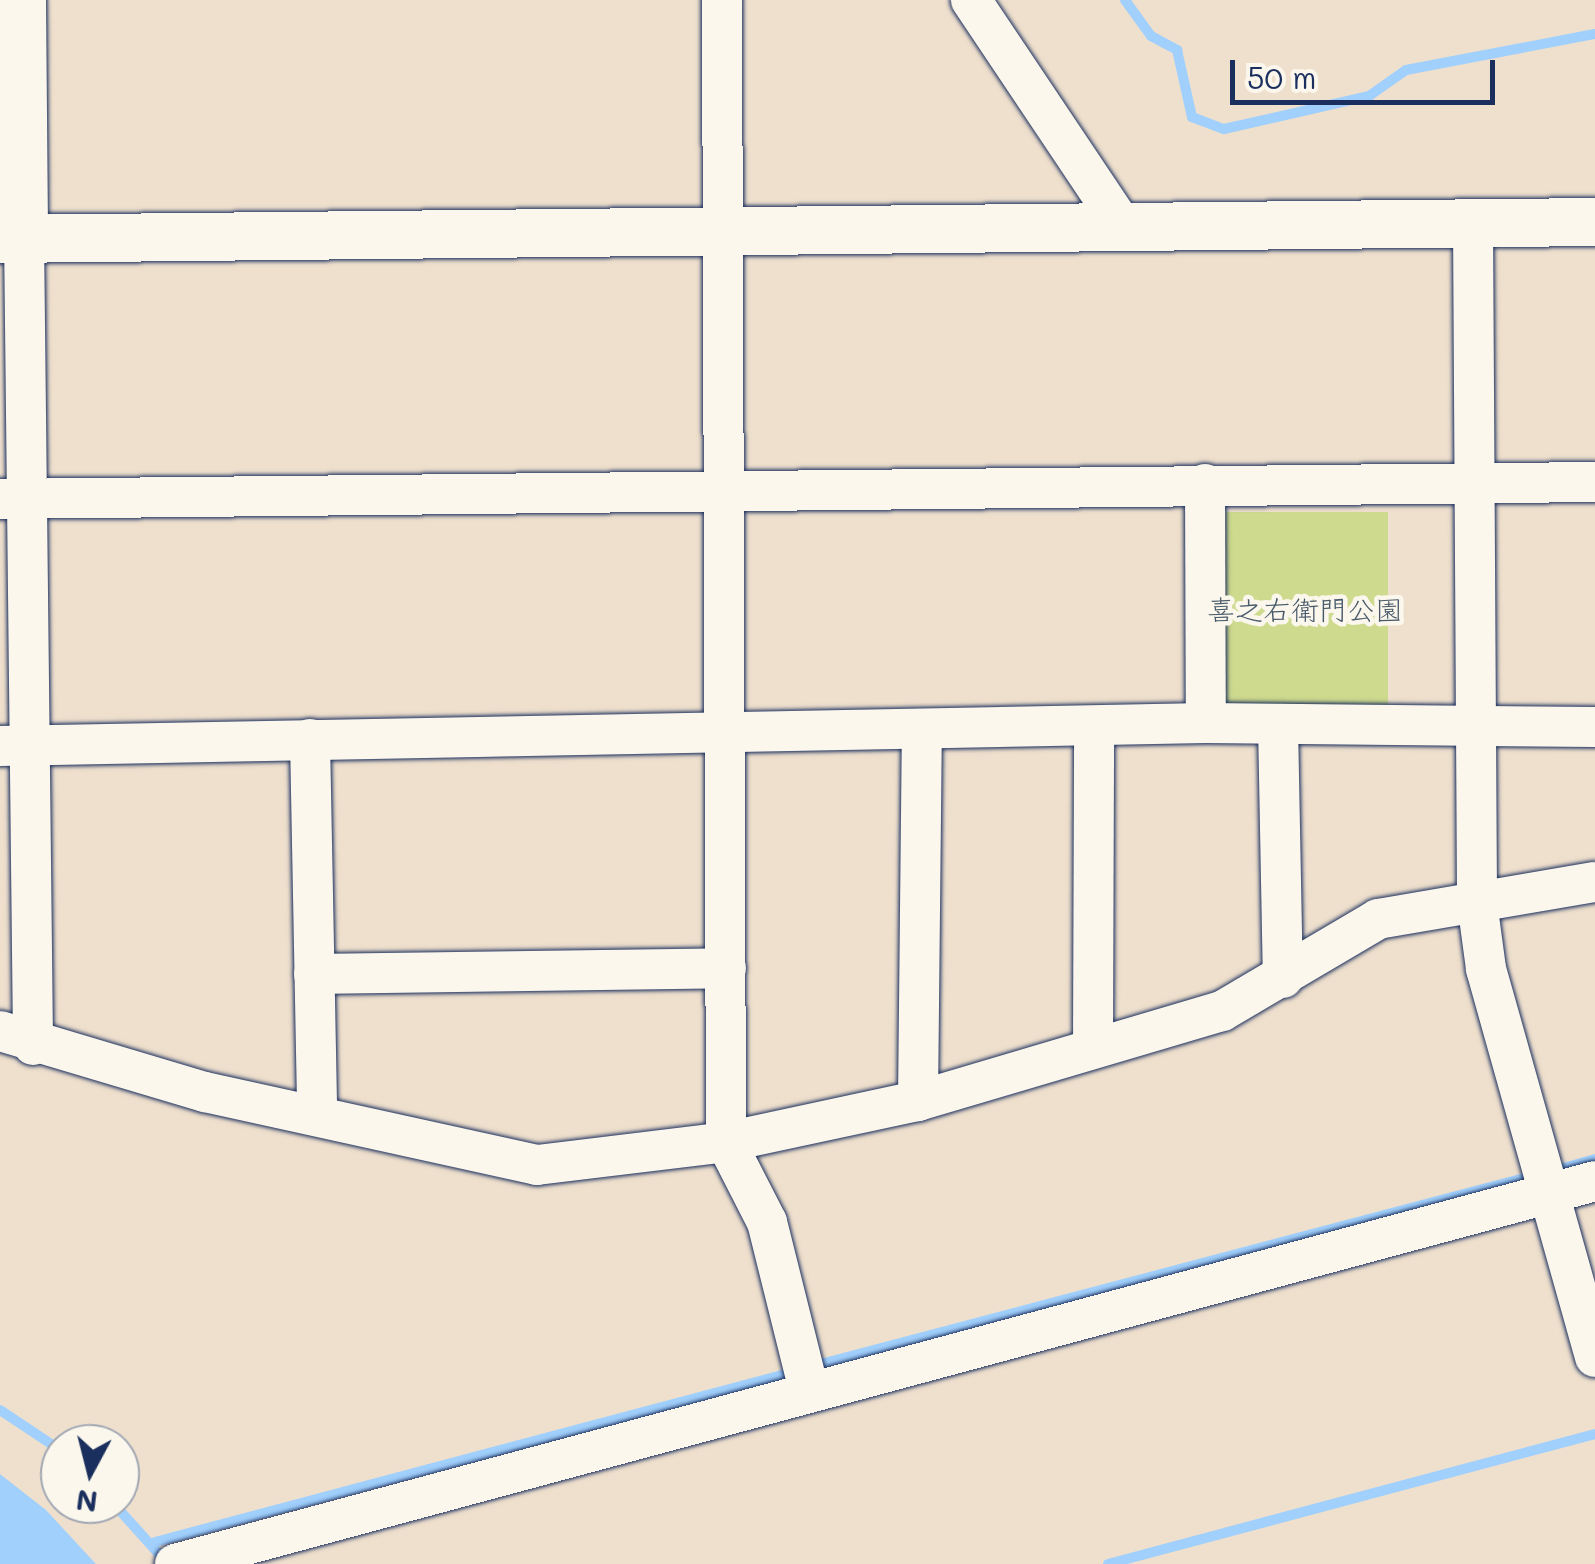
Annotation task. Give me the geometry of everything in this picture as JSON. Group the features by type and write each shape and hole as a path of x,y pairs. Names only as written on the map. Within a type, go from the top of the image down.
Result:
{"street":[{"path":"22,0 12,237 16,1038 537,1165 726,1142 918,1101 1222,1010 1283,978 1378,919 1595,882"},
{"path":"722,0 728,492 726,1142 766,1222 808,1390"},
{"path":"972,0 1123,226"},
{"path":"1473,222 1471,482 1477,902 1486,968 1553,1191 1595,1357"},
{"path":"12,237 1595,222"},
{"path":"15,496 1595,482"},
{"path":"1205,484 1206,723"},
{"path":"16,742 1206,723 1595,727"},
{"path":"1278,724 1283,978"},
{"path":"1093,1046 1094,726"},
{"path":"918,1101 922,729"},
{"path":"310,739 317,1114"},
{"path":"314,974 726,968"},
{"path":"175,1564 1595,1180"}],"green space":[{"name":"喜之右衛門公園","path":"1221,512 1388,512 1388,705 1221,705"}],"water":[{"path":"0,1474 40,1505 40,1524 59,1524 96,1564 0,1564"}],"waterway":[{"path":"1125,0 1151,36 1177,50 1192,117 1224,129 1369,96 1406,70 1595,34"},
{"path":"1553,1171 1595,1159"},
{"path":"813,1366 1536,1175"},
{"path":"155,1542 797,1371"},
{"path":"0,1410 40,1437"},
{"path":"1108,1564 1595,1434"},
{"path":"132,1524 166,1562"}]}
